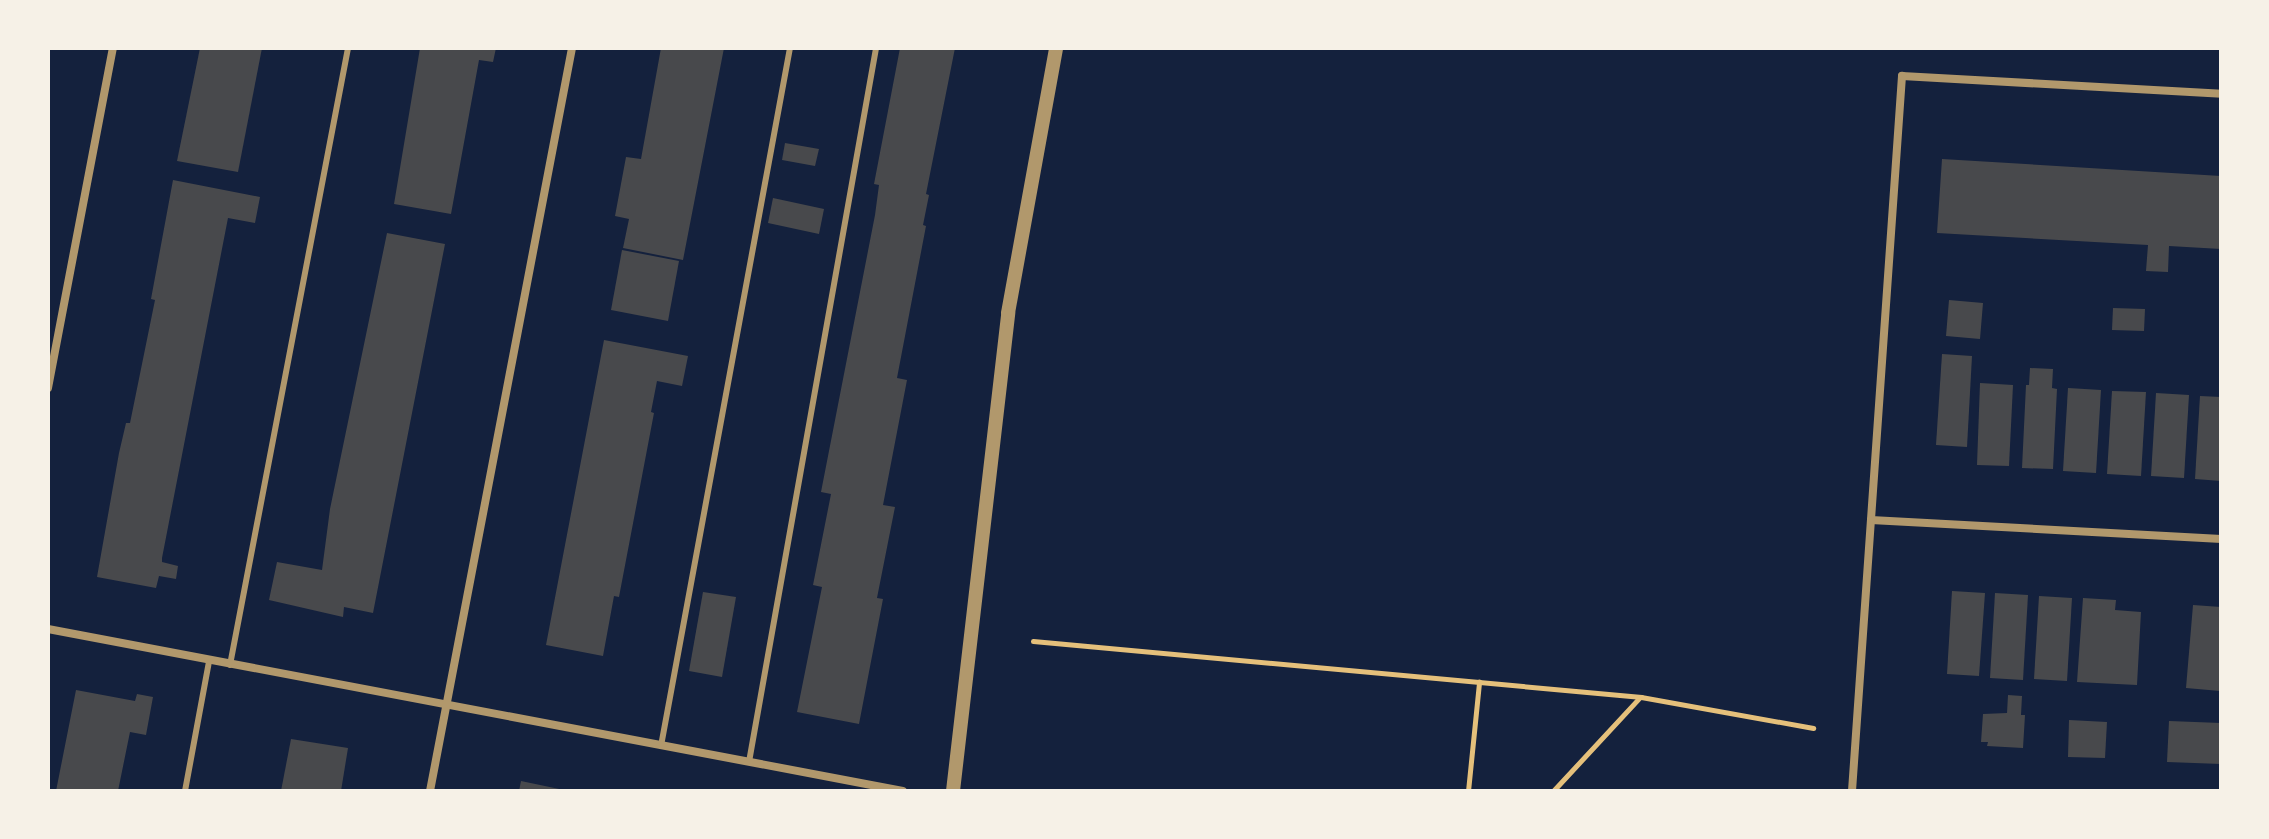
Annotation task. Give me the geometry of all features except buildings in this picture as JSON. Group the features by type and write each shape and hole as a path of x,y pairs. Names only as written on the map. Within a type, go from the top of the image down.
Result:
{"street":[{"path":"48,388 113,48"},
{"path":"430,791 572,48"},
{"path":"953,791 1008,313 1056,48"},
{"path":"1852,791 1902,76 2221,94"},
{"path":"1871,520 2221,539"},
{"path":"48,629 903,791"}],"lane":[{"path":"230,665 348,48"},
{"path":"661,746 790,48"},
{"path":"749,762 876,48"},
{"path":"185,791 209,661"}],"path":[{"path":"1033,641 1641,697 1813,728"},
{"path":"1468,791 1479,682"},
{"path":"1553,791 1641,697"}]}
